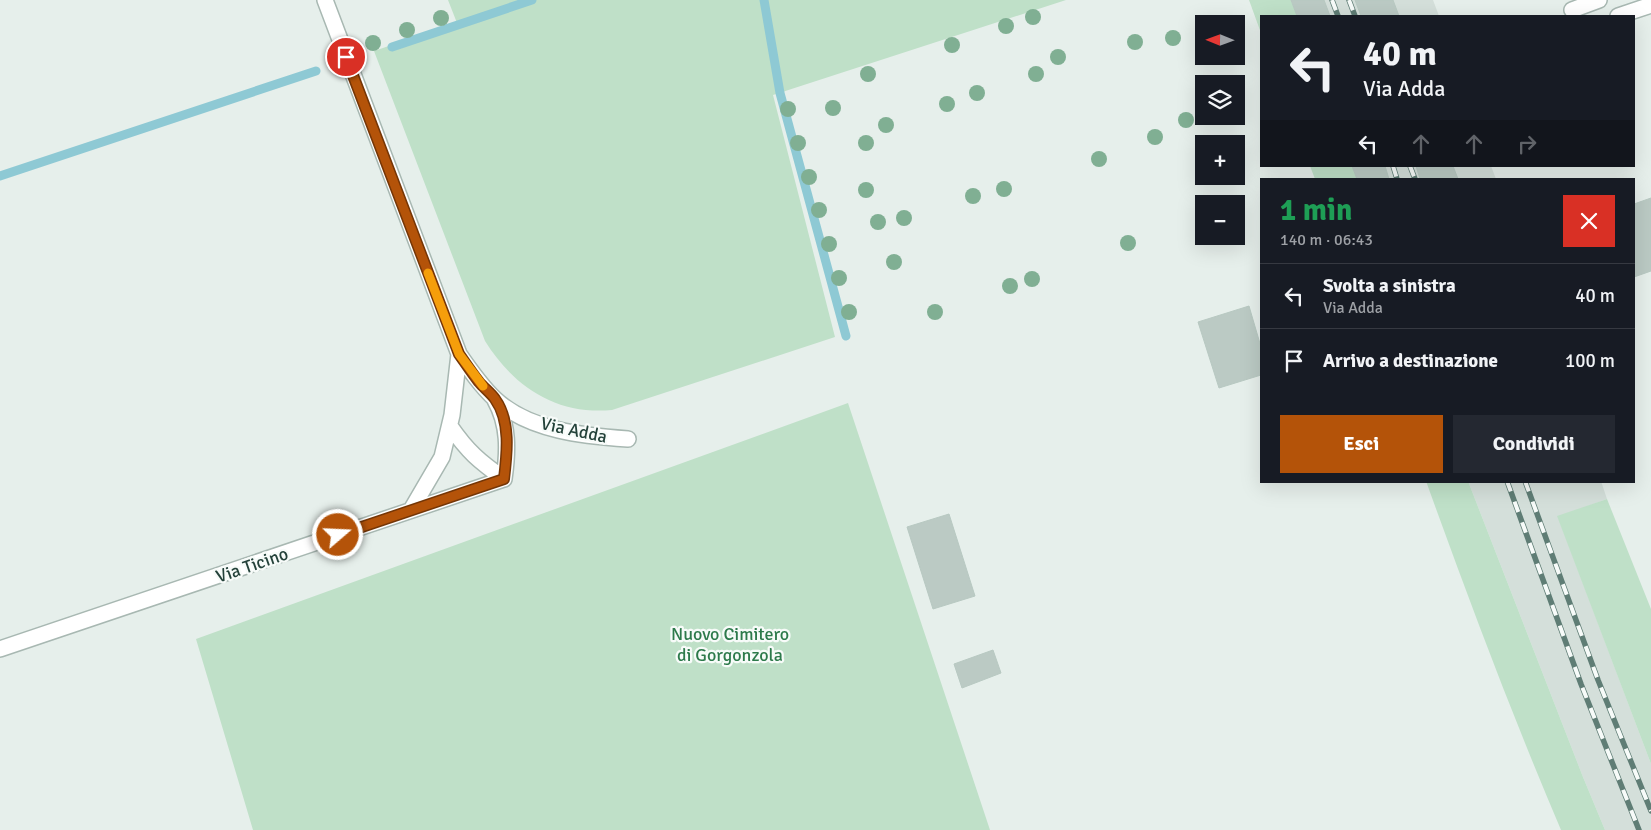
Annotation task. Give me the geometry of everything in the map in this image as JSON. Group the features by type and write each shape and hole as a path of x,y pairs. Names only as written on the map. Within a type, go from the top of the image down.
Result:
{"street":[{"name":"Via Adda","path":"325,0 459,354 500,408 507,440 504,479"},
{"path":"1572,10 1598,0"},
{"path":"1621,15 1651,5"},
{"name":"Via Adda","path":"411,510 440,462 450,426 459,354"},
{"name":"Via Adda","path":"495,400 519,415 548,427 597,437 628,439"},
{"path":"450,426 468,451 504,479"},
{"name":"Via Ticino","path":"0,649 504,479"}],"shaded area":[{"path":"1291,0 1433,0 1439,15 1297,15"},
{"path":"1352,167 1491,167 1496,178 1357,178"},
{"path":"1469,483 1602,483 1607,499 1558,517 1651,764 1651,830 1605,830"}],"green space":[{"path":"448,0 1066,0 773,95 835,337 612,410 592,410 573,408 538,395 509,372 485,341 374,51 457,23"},
{"path":"1249,0 1291,0 1297,15 1260,15 1260,30"},
{"path":"1310,167 1352,167 1357,178 1315,178"},
{"name":"Nuovo Cimitero di Gorgonzola","path":"848,403 990,830 253,830 196,639"},
{"path":"1427,483 1469,483 1605,830 1561,830 1525,743"},
{"path":"1607,499 1651,609 1651,764 1557,516"}],"building":[{"path":"1291,0 1324,0 1330,15 1297,15"},
{"path":"1355,0 1393,0 1399,15 1361,15"},
{"path":"1352,167 1385,167 1389,178 1357,178"},
{"path":"1416,167 1453,167 1458,178 1420,178"},
{"path":"1651,198 1651,271 1635,277 1635,204"},
{"path":"1249,306 1260,344 1260,375 1219,388 1198,322"},
{"path":"949,514 975,596 933,609 907,527"},
{"path":"993,650 1001,673 962,688 954,664"}],"waterway":[{"path":"392,47 532,0"},
{"path":"764,0 780,93 846,336"},
{"path":"0,176 316,71"}],"railway":[{"path":"1332,0 1338,15"},
{"path":"1349,0 1355,15"},
{"path":"1393,167 1397,178"},
{"path":"1410,167 1415,178"},
{"path":"1508,483 1581,684 1639,830"},
{"path":"1526,483 1598,680 1651,811"}],"slow traffic":[{"path":"428,273 459,354 483,386"}],"route":[{"path":"338,535 504,479 507,456 505,425 500,408 459,354 346,57"}]}
